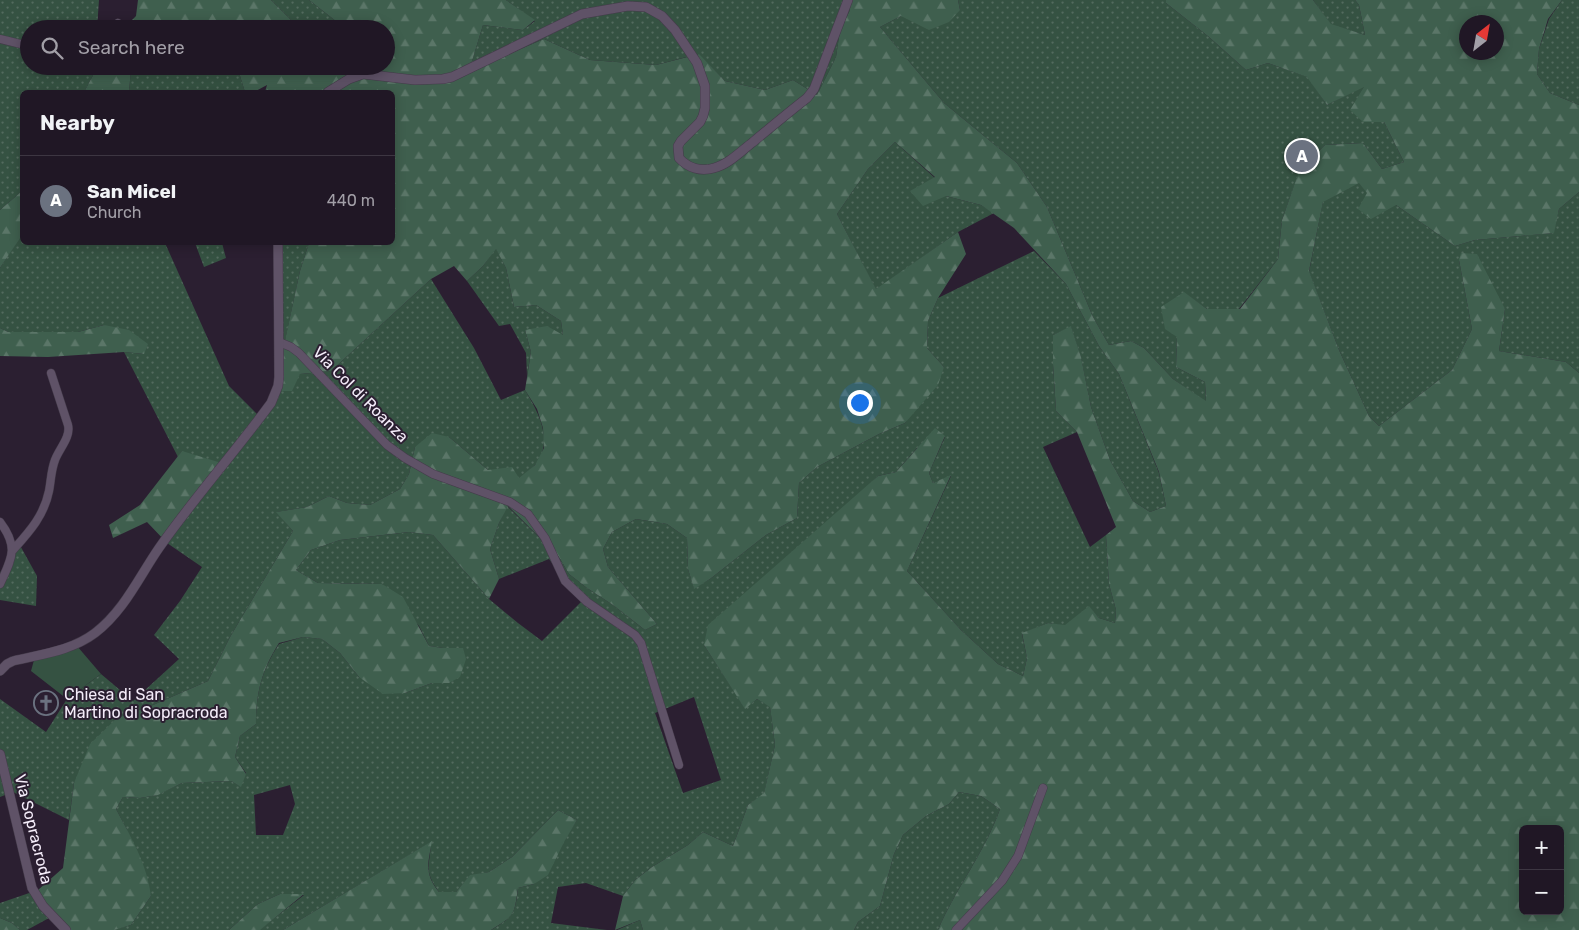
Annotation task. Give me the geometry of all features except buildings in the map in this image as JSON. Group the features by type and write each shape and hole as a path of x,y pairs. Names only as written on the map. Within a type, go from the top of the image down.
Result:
{"street":[{"path":"372,75 415,80 452,77 582,14 628,6 646,7 662,16 675,30 697,63 705,86 705,108 700,122 678,146 679,158 690,167 704,170 722,165 735,156 807,98 814,89 848,0"},
{"path":"0,39 20,44"},
{"path":"331,90 349,78 360,75"},
{"path":"0,671 13,661 57,652 73,645 95,633 117,612 159,548 271,403 278,386 278,245"},
{"name":"Via Col di Roanza","path":"279,342 291,346 302,356 387,445 405,458 433,474 510,502 528,514 545,538 564,581 580,596 635,635 642,643 679,765"},
{"path":"13,550 31,530 41,515 49,492 54,460 69,432 52,373"},
{"path":"0,522 10,535 13,550 0,584"},
{"name":"Via Sopracroda","path":"0,754 32,888 43,906 66,930"},
{"path":"956,930 1002,881 1018,856 1043,788"}],"green space":[{"path":"0,0 99,0 98,20 20,20 20,75 93,75 85,90 20,90 20,193 0,210"},
{"path":"138,0 271,0 291,20 132,20 136,16"},
{"path":"271,0 309,0 335,20 291,20"},
{"path":"309,0 506,0 535,20 523,30 483,25 469,71 544,39 590,60 656,65 699,54 725,81 765,90 793,80 817,95 836,57 840,30 850,10 849,0 958,0 960,10 949,22 929,30 901,16 880,27 944,103 1017,163 1047,207 1093,317 1109,345 1131,341 1144,348 1173,379 1206,401 1205,382 1176,367 1177,337 1165,329 1161,307 1184,292 1207,309 1240,309 1278,259 1282,220 1299,171 1325,145 1363,143 1382,169 1404,162 1384,122 1363,122 1350,110 1364,87 1327,105 1307,77 1268,63 1246,70 1209,37 1166,3 1166,0 1313,0 1331,24 1365,35 1359,5 1355,0 1562,0 1548,19 1539,49 1537,74 1550,93 1579,105 1579,192 1559,209 1554,233 1475,240 1455,246 1396,205 1371,219 1358,209 1367,193 1359,183 1323,202 1309,271 1339,350 1369,416 1379,426 1452,370 1472,329 1459,260 1461,253 1477,254 1505,309 1499,351 1566,362 1579,373 1579,930 938,930 953,899 987,840 1000,809 981,796 959,792 949,804 926,816 903,835 894,854 880,906 858,922 854,930 643,930 640,920 615,930 623,896 635,880 688,845 703,832 733,846 748,805 764,793 775,745 770,707 757,699 745,709 704,645 708,625 878,476 896,472 935,428 945,436 929,473 933,483 951,475 907,571 961,630 998,664 1023,676 1027,658 1022,633 1048,623 1065,625 1089,606 1099,618 1115,623 1116,610 1109,584 1106,535 1116,527 1077,432 1056,411 1053,335 1071,326 1081,357 1091,407 1110,460 1133,501 1150,512 1166,506 1159,472 1119,374 1099,346 1066,284 1014,228 981,205 946,196 923,206 910,191 935,177 895,142 868,169 837,214 876,289 958,232 966,254 938,298 928,321 927,348 944,367 938,385 905,423 879,434 817,467 799,483 797,518 766,535 710,579 694,589 688,569 687,538 667,524 636,519 612,532 603,549 608,567 657,624 645,630 569,574 559,557 508,506 499,523 490,549 499,579 489,599 433,535 409,532 340,540 311,550 296,570 318,583 382,584 403,597 429,646 463,648 466,659 460,677 449,683 432,683 405,693 383,694 359,677 340,653 322,639 303,637 279,643 268,663 261,682 257,702 256,724 240,736 235,757 246,774 241,787 231,781 182,783 158,795 140,798 123,797 116,809 133,840 142,862 151,896 131,925 114,930 61,930 38,890 63,868 74,783 90,744 117,718 153,705 208,681 230,637 293,531 276,512 307,507 329,496 347,503 370,505 400,489 409,474 415,447 432,433 449,437 488,470 512,467 519,478 535,465 544,448 543,428 537,409 525,390 531,352 525,330 547,326 563,335 561,321 536,305 514,307 506,268 496,249 483,266 467,281 454,266 431,279 331,371 300,374 292,391 274,391 300,271 308,245 395,245 395,90 266,90 267,85 258,90 244,90 240,75 395,75 395,20 335,20"},
{"path":"506,0 849,0 850,10 840,30 836,57 817,95 793,80 765,90 725,81 698,54 656,65 590,60 544,39 469,71 483,25 523,30 535,21"},
{"path":"958,0 1166,0 1166,3 1209,37 1246,70 1268,63 1308,77 1327,105 1364,86 1363,122 1384,122 1404,162 1382,169 1363,143 1325,145 1299,172 1282,220 1278,259 1239,309 1207,309 1184,293 1177,337 1176,367 1205,382 1206,402 1173,379 1144,348 1131,341 1109,345 1093,317 1047,207 1017,163 944,103 880,27 901,16 960,10"},
{"path":"1313,0 1355,0 1359,5 1365,35 1331,25"},
{"path":"1562,0 1579,0 1579,105 1550,93 1537,74 1539,49 1549,19"},
{"path":"93,75 130,75 129,90 85,90"},
{"path":"130,75 240,75 244,90 129,90"},
{"path":"895,142 935,178 946,196 981,205 994,213 958,232 876,290 837,214 868,169"},
{"path":"1359,182 1368,193 1396,205 1455,246 1475,240 1553,233 1559,209 1579,192 1579,373 1566,362 1499,351 1505,309 1459,260 1472,329 1452,370 1379,426 1369,416 1339,350 1309,272 1323,201"},
{"path":"20,193 20,238 0,268 0,210"},
{"path":"20,237 20,245 166,245 229,386 263,420 274,391 300,374 331,371 431,279 474,348 501,400 525,390 540,418 543,428 543,448 540,457 534,466 519,479 488,470 449,437 415,447 409,474 400,489 370,505 347,503 329,496 307,507 277,512 293,531 230,637 208,681 153,705 117,718 74,783 69,820 13,792 0,797 0,699 46,732 67,699 101,674 133,701 179,659 154,635 180,601 202,567 167,543 182,451 178,457 124,352 144,354 104,325 78,332 8,332 0,328 0,268"},
{"path":"196,245 223,245 226,258 204,267"},
{"path":"278,245 308,245 300,271 279,369"},
{"path":"496,248 506,268 514,307 536,305 561,321 563,335 525,330 531,352 527,376 526,353 510,324 499,326 467,281 483,266"},
{"path":"1034,251 1066,284 1099,346 1119,374 1159,473 1166,506 1150,512 1133,501 1110,460 1091,407 1081,358 1071,327 1053,335 1056,411 1077,432 1043,447 1090,547 1106,535 1109,584 1116,610 1115,623 1099,618 1089,607 1065,626 1048,623 1022,634 1027,658 1023,676 998,664 961,630 907,571 951,476 933,483 929,473 945,437 917,448 896,472 878,476 704,645 745,708 757,699 770,706 775,745 764,794 748,805 733,846 703,832 688,845 635,880 623,896 586,883 558,887 551,923 607,930 491,930 512,914 516,904 518,888 534,884 577,820 558,810 512,857 489,872 470,876 456,892 439,892 434,885 429,873 431,842 283,930 259,930 304,895 280,894 258,904 229,930 111,930 131,925 151,896 126,828 116,809 123,797 140,798 157,795 182,783 231,781 240,786 246,773 235,757 240,736 256,724 257,702 261,682 268,663 279,644 303,637 322,639 340,653 359,677 405,693 432,683 449,683 463,648 429,646 419,626 382,584 318,583 296,570 311,550 340,540 409,532 433,535 489,599 542,641 581,602 549,559 499,579 490,549 507,506 559,557 569,574 645,630 657,624 608,567 603,549 612,532 636,519 667,524 687,538 688,569 694,588 710,579 766,535 797,518 799,483 817,467 879,434 905,423 944,367 927,348 928,321 938,298","holes":["694,697 721,780 683,793 655,713","290,785 295,804 283,835 256,835 254,795"]},
{"path":"104,325 129,330 148,344 144,354 124,352 48,357 0,356 0,328 8,332 78,332"},
{"path":"182,451 228,465 167,543 147,522 113,538 109,525 140,505"},
{"path":"17,540 37,576 36,606 0,600 0,573"},
{"path":"77,646 101,674 67,699 31,671 34,660"},
{"path":"959,792 981,796 1000,809 987,840 953,899 938,930 854,930 858,922 880,906 894,854 903,835 926,816 949,804"},
{"path":"558,810 577,820 548,875 534,884 518,888 512,914 491,930 283,930 432,841 428,868 431,879 439,892 456,892 470,875 489,872 512,857"},
{"path":"38,890 49,918 27,930 20,930 12,923 0,918 0,903"},
{"path":"280,894 304,894 260,930 229,930 258,904"},
{"path":"0,918 12,923 20,930 0,930"},
{"path":"640,920 643,930 617,930"}],"place":[{"name":"San Micel","path":"1302,156"},
{"name":"Chiesa di San Martino di Sopracroda","path":"46,703"}]}
